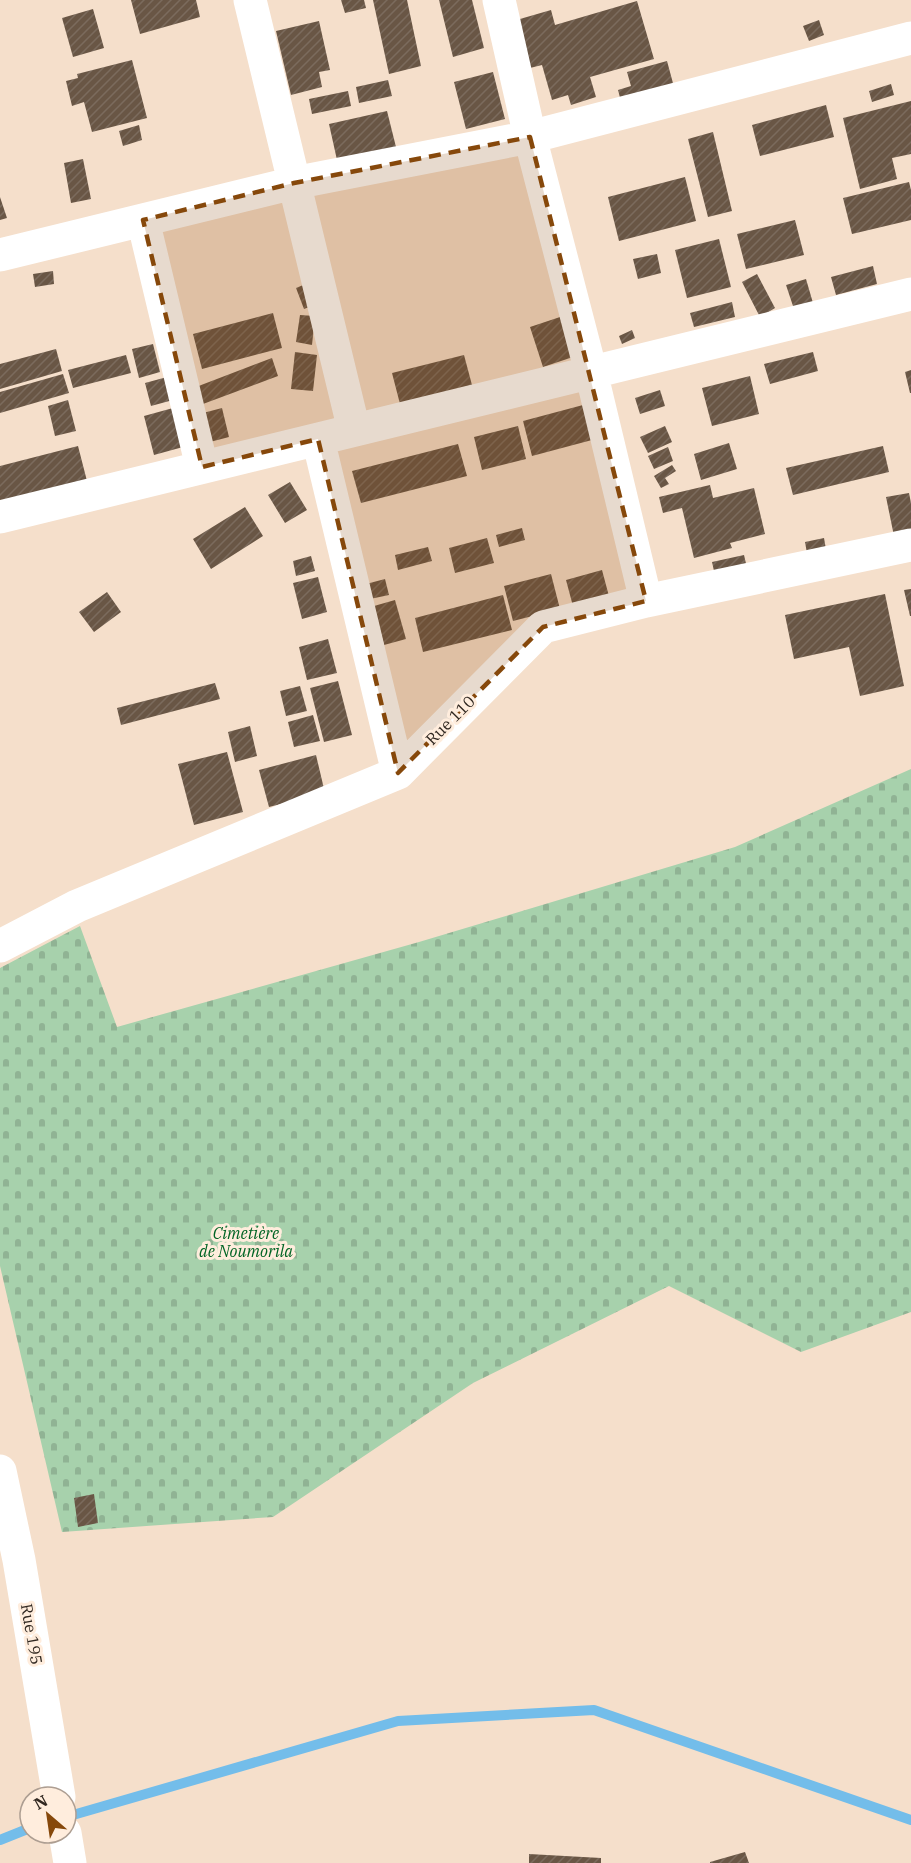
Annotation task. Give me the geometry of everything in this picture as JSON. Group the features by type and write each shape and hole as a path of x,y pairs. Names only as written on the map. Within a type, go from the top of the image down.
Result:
{"street":[{"path":"250,0 354,430"},
{"path":"499,0 530,137 591,372 645,602"},
{"path":"0,255 294,183 530,137 911,38"},
{"path":"143,220 202,467"},
{"path":"0,517 911,294"},
{"path":"318,439 398,773"},
{"name":"Rue 110","path":"0,946 77,906 398,773 543,627 645,602 911,545"},
{"name":"Rue 195","path":"0,1471 19,1560 57,1784"}],"highlighted area":[{"path":"530,137 646,601 543,627 398,773 318,439 202,467 143,220 294,183"}],"green space":[{"name":"Cimetière de Noumorila","path":"911,769 911,1312 801,1352 669,1286 473,1383 273,1517 62,1532 0,1266 0,968 80,926 117,1027 419,942 735,847"}],"building":[{"path":"131,0 196,0 200,17 140,34"},
{"path":"341,0 364,0 366,8 345,13"},
{"path":"373,0 407,0 421,66 389,74"},
{"path":"439,0 472,0 484,48 453,57"},
{"path":"637,1 654,59 590,77 596,97 571,105 568,95 552,100 542,65 526,69 513,21 551,10 555,25"},
{"path":"93,9 104,48 73,57 62,18"},
{"path":"819,20 824,35 809,41 803,26"},
{"path":"319,21 330,70 319,72 322,87 291,95 276,31"},
{"path":"132,60 147,118 92,132 84,102 72,106 66,81 78,78 77,74"},
{"path":"667,61 677,98 624,113 618,90 631,86 627,72"},
{"path":"493,72 505,119 466,129 454,82"},
{"path":"388,80 392,96 359,103 356,87"},
{"path":"891,84 894,95 872,102 869,91"},
{"path":"348,91 351,106 312,114 309,99"},
{"path":"911,101 911,154 892,158 897,179 860,189 843,118"},
{"path":"826,105 834,137 760,156 752,125"},
{"path":"387,111 396,147 337,160 329,124"},
{"path":"139,125 142,140 123,146 119,131"},
{"path":"713,132 732,211 708,217 688,139"},
{"path":"83,159 91,199 71,203 64,163"},
{"path":"685,177 696,221 619,241 608,197"},
{"path":"909,182 911,220 852,234 843,198"},
{"path":"0,197 7,218 0,220"},
{"path":"795,220 804,255 746,269 737,234"},
{"path":"719,239 731,287 687,298 675,250"},
{"path":"657,254 661,273 638,279 633,259"},
{"path":"873,266 877,284 836,295 831,277"},
{"path":"53,271 54,284 35,287 33,274"},
{"path":"757,274 775,308 760,317 742,282"},
{"path":"806,279 813,303 794,309 786,285"},
{"path":"308,283 317,304 304,309 296,288"},
{"path":"732,302 735,317 694,327 690,313"},
{"path":"273,313 282,348 202,369 193,334"},
{"path":"300,315 315,316 312,345 296,342"},
{"path":"560,317 573,357 543,367 530,327"},
{"path":"632,330 635,338 622,344 619,336"},
{"path":"153,344 160,372 139,378 132,349"},
{"path":"56,349 62,371 0,389 0,364"},
{"path":"295,352 317,355 313,391 291,389"},
{"path":"813,352 818,371 770,384 764,364"},
{"path":"126,355 131,373 73,388 68,370"},
{"path":"464,355 472,385 400,404 392,373"},
{"path":"272,358 278,376 203,404 196,387"},
{"path":"911,370 911,393 910,393 905,372"},
{"path":"63,374 69,393 0,413 0,392"},
{"path":"750,376 759,414 712,426 702,388"},
{"path":"167,377 173,400 151,406 145,383"},
{"path":"660,390 665,406 640,414 635,398"},
{"path":"68,400 76,431 55,436 48,406"},
{"path":"583,405 592,440 532,456 523,421"},
{"path":"173,408 183,447 154,455 144,416"},
{"path":"222,408 229,437 210,442 203,413"},
{"path":"518,426 526,459 482,470 474,437"},
{"path":"665,426 672,442 648,453 640,437"},
{"path":"729,443 737,469 701,480 694,454"},
{"path":"458,444 467,476 361,503 352,471"},
{"path":"78,446 87,481 0,504 0,466"},
{"path":"883,446 889,472 793,495 786,468"},
{"path":"668,447 673,461 654,469 648,456"},
{"path":"672,465 676,471 665,478 669,484 661,488 654,476"},
{"path":"290,482 307,510 285,523 268,495"},
{"path":"710,485 713,498 754,488 765,534 730,543 732,548 694,558 682,508 663,513 659,497"},
{"path":"909,493 911,533 894,536 886,497"},
{"path":"245,507 263,536 211,569 193,539"},
{"path":"522,528 525,540 499,547 496,535"},
{"path":"487,538 494,563 455,573 449,548"},
{"path":"824,538 827,555 808,559 805,542"},
{"path":"428,547 432,561 398,570 395,555"},
{"path":"744,555 748,572 716,580 712,562"},
{"path":"311,556 315,571 296,576 293,561"},
{"path":"602,570 610,600 574,610 566,580"},
{"path":"551,574 560,609 513,621 504,586"},
{"path":"318,577 327,612 302,619 293,583"},
{"path":"385,579 389,595 370,599 366,584"},
{"path":"911,589 911,616 910,616 904,590"},
{"path":"107,592 121,612 94,632 79,612"},
{"path":"885,594 904,686 860,696 849,647 794,659 785,615"},
{"path":"503,595 512,630 423,652 415,618"},
{"path":"395,600 406,639 384,645 374,606"},
{"path":"328,639 337,673 307,680 299,647"},
{"path":"338,681 352,735 324,742 310,688"},
{"path":"215,683 220,699 121,725 117,708"},
{"path":"300,686 307,711 286,716 280,691"},
{"path":"313,715 320,741 294,747 288,722"},
{"path":"250,726 257,756 235,762 228,732"},
{"path":"227,752 243,812 194,825 178,764"},
{"path":"316,755 325,793 269,807 259,770"},
{"path":"94,1494 98,1523 78,1527 74,1498"},
{"path":"745,1852 749,1863 710,1863 710,1862"},
{"path":"529,1854 601,1858 601,1863 529,1863"}],"waterway":[{"path":"78,1814 398,1721 594,1710 911,1820"},
{"path":"0,1840 18,1833"}]}
